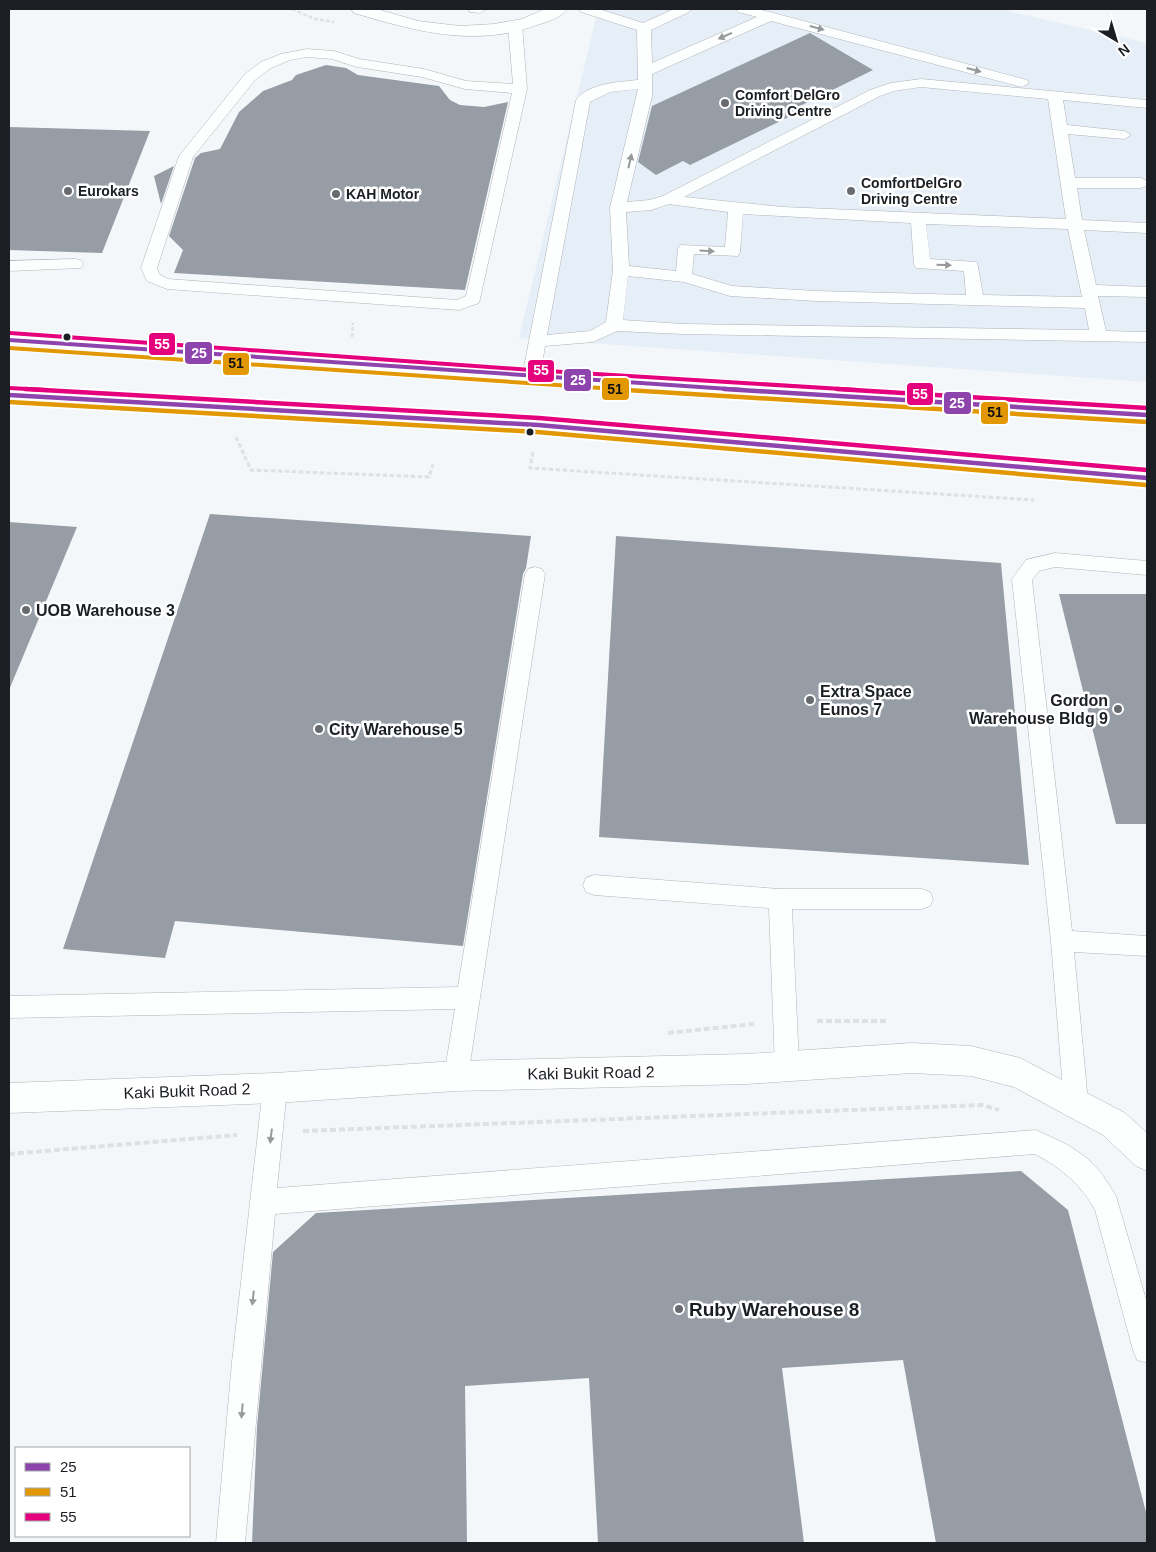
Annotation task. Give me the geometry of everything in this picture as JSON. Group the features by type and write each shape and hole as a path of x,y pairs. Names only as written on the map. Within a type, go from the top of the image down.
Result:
{"main road":[{"path":"360,9 426,28 469,31 515,25 548,15 558,9"},
{"path":"9,340 531,377 1147,415"},
{"path":"9,395 538,425 1147,478"},
{"name":"Kaki Bukit Road 2","path":"9,1098 275,1088 456,1076 747,1069 912,1058 971,1061 1020,1073 1114,1124 1147,1155"}],"lane":[{"path":"475,9 480,9"},
{"path":"586,9 644,28 684,9"},
{"path":"743,9 1015,80 1055,95"},
{"path":"531,377 583,100 592,93 610,86 644,78 770,16"},
{"path":"515,25 520,89 473,299 459,305 167,284 155,281 151,276 149,268 186,156 250,77 266,66 286,57 307,52 334,55 357,63 424,73 465,85 520,89"},
{"path":"614,324 622,270 618,208 645,96 644,28"},
{"path":"618,208 651,205 668,199 875,93 891,87 921,83 1147,104"},
{"path":"1055,95 1075,225 1099,336"},
{"path":"1060,129 1124,135"},
{"path":"1069,183 1141,183"},
{"path":"668,199 712,207 918,220 1025,221 1147,228"},
{"path":"684,276 686,249 732,252 736,208"},
{"path":"918,220 922,264 971,266 975,300"},
{"path":"9,266 75,264"},
{"path":"622,270 684,276 730,291 816,296 975,300 1147,292"},
{"path":"537,341 593,336 614,324 683,329 1147,337"},
{"path":"1076,1102 1062,941 1022,579 1032,565 1055,560 1147,568"},
{"path":"456,1076 535,574"},
{"path":"594,885 780,899 922,899"},
{"path":"780,899 787,1066"},
{"path":"1062,941 1147,946"},
{"path":"9,1006 468,998"},
{"path":"230,1543 275,1088"},
{"path":"263,1202 1036,1142 1061,1154 1083,1169 1097,1186 1107,1205 1147,1350"}],"path":[{"path":"351,344 354,320"},
{"path":"228,436 238,437 251,470 429,477 433,464"},
{"path":"530,468 1038,500"},
{"path":"9,1154 272,1133 982,1105 1000,1110"}],"shaded area":[{"name":"ComfortDelGro Driving Centre","path":"598,9 999,9 1147,43 1147,382 519,338"}],"building":[{"name":"Comfort DelGro Driving Centre","path":"810,33 873,70 798,107 803,110 690,165 683,161 656,175 638,162 652,106"},
{"name":"KAH Motor","path":"326,65 346,68 358,75 439,86 450,100 460,105 484,107 508,102 465,290 174,273 183,250 169,236 195,158 201,153 220,149 239,112 263,91 292,80 296,75"},
{"name":"Eurokars","path":"9,127 150,131 102,253 9,250"},
{"path":"174,166 161,204 154,176"},
{"name":"City Warehouse 5","path":"210,514 531,536 526,568 523,574 463,946 175,921 165,958 63,949"},
{"name":"UOB Warehouse 3","path":"9,522 77,527 9,690"},
{"name":"Extra Space Eunos 7","path":"616,536 1001,563 1029,865 599,837"},
{"name":"Gordon Warehouse Bldg 9","path":"1059,594 1147,594 1147,824 1116,824"},
{"name":"Ruby Warehouse 8","path":"1021,1171 1068,1210 1147,1516 1147,1543 936,1543 903,1360 782,1368 804,1543 598,1543 589,1378 465,1386 467,1543 252,1543 257,1427 273,1252 316,1213"}],"transit line":[{"name":"55","path":"10,333 531,370 1147,408"},
{"name":"25","path":"9,340 531,377 1147,415"},
{"name":"51","path":"9,348 531,384 1147,422"},
{"name":"55","path":"9,388 539,418 1147,470"},
{"name":"25","path":"9,395 538,425 1147,478"},
{"name":"51","path":"9,402 537,432 1146,485"}],"place":[{"name":"Comfort DelGro Driving Centre","path":"725,103"},
{"name":"Eurokars","path":"68,191"},
{"name":"ComfortDelGro Driving Centre","path":"851,191"},
{"name":"KAH Motor","path":"336,194"},
{"name":"UOB Warehouse 3","path":"26,610"},
{"name":"Extra Space Eunos 7","path":"810,700"},
{"name":"Gordon Warehouse Bldg 9","path":"1118,709"},
{"name":"City Warehouse 5","path":"319,729"},
{"name":"Ruby Warehouse 8","path":"679,1309"}]}
